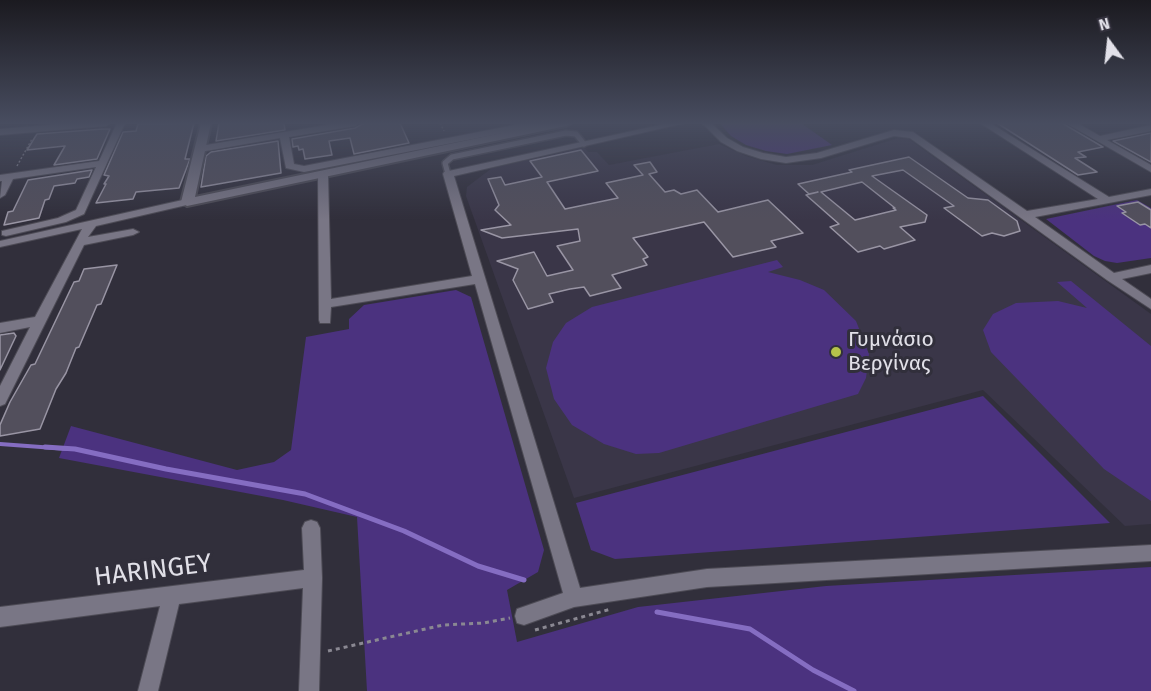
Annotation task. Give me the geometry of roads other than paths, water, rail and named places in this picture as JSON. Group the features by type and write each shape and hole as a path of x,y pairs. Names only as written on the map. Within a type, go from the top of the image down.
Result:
{"street":[{"path":"0,234 62,220 80,212 108,155"},
{"path":"187,202 198,155"},
{"path":"287,155 289,166 304,170 377,155"},
{"path":"0,244 413,155"},
{"path":"533,155 448,174 574,598"},
{"path":"758,155 786,160 820,155"},
{"path":"944,155 1151,305"},
{"path":"1036,155 1106,199"},
{"path":"1127,155 1151,169"},
{"path":"0,195 7,177 104,164"},
{"path":"323,174 325,320"},
{"path":"1026,215 1151,192"},
{"path":"0,399 92,223"},
{"path":"81,242 133,232"},
{"path":"1111,277 1151,269"},
{"path":"325,304 480,279"},
{"path":"0,328 40,321"},
{"path":"309,691 313,578 311,528"},
{"path":"524,616 574,598 707,578 1151,553"},
{"name":"HARINGEY","path":"0,617 313,578"},
{"path":"148,691 172,594"}],"lane":[{"path":"448,174 445,163 447,159 461,155"}],"waterway":[{"path":"0,444 68,449"},
{"path":"45,447 75,449 166,469 305,494 404,531 478,566 524,580"},
{"path":"657,612 750,629 813,670 854,691"}],"place":[{"name":"Γυμνάσιο Βεργίνας","path":"836,352"}]}
